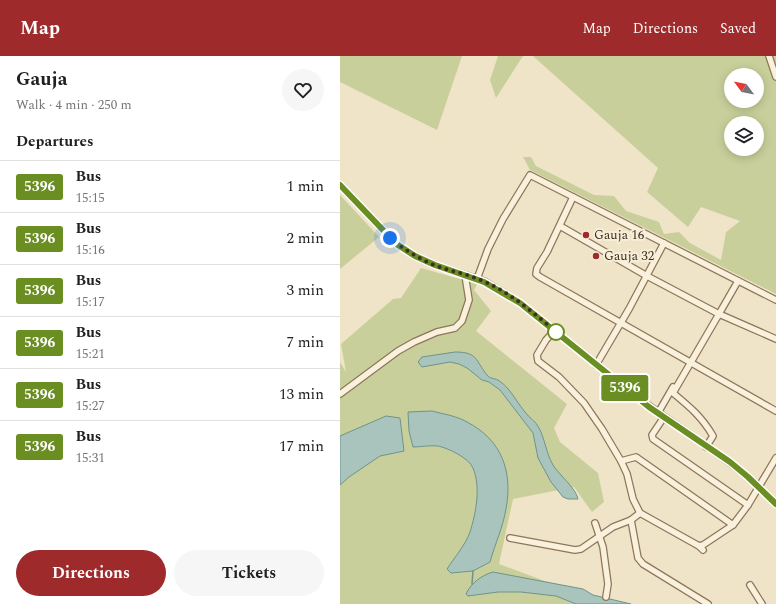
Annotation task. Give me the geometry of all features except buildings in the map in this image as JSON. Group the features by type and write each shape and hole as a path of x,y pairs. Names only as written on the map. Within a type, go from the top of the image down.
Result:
{"street":[{"path":"769,56 776,77"},
{"path":"477,278 488,249 503,219 530,175 776,300"},
{"path":"340,185 398,245 415,256 435,265 477,278 520,303 658,413 730,462 776,504"},
{"path":"573,197 560,226 537,268 536,274 776,411"},
{"path":"560,226 646,276 718,314 776,339"},
{"path":"596,365 664,243"},
{"path":"340,394 398,351 437,332 454,328 462,321 470,300 465,275"},
{"path":"706,447 713,436 704,421 692,408 673,393 737,280"},
{"path":"554,331 546,340 537,355 538,361 559,377 582,401 602,429 627,474 633,499 640,513 701,548 733,525 748,505 776,458"},
{"path":"658,413 690,362"},
{"path":"664,417 652,435 652,439 748,505"},
{"path":"621,461 636,457 733,525"},
{"path":"510,538 575,550 581,549 599,535 613,527 631,520 640,513"},
{"path":"631,520 638,558 643,564 708,604"},
{"path":"595,522 603,547 608,584 606,597"},
{"path":"750,585 762,604"}],"green space":[{"path":"340,56 462,56 437,130 340,82"},
{"path":"498,56 523,56 496,98 490,80"},
{"path":"533,56 776,56 776,294 530,170 523,157 531,157 536,166 594,195 614,196 626,211 659,222 664,234 679,232 690,243 721,260 726,232 740,221 701,207 688,227 647,192 658,168"},
{"path":"340,195 379,237 340,269"},
{"path":"421,268 477,284 474,290 491,311 476,331 567,404 554,428 560,442 598,473 604,502 592,512 574,487 513,499 499,564 606,604 340,604 340,362 346,372 341,344 393,299 401,298"}],"water":[{"path":"455,352 468,353 472,355 488,376 504,384 538,426 553,465 574,490 578,499 568,499 563,497 551,482 538,458 533,433 500,390 459,364 450,362 422,367 418,362 422,357"},
{"path":"432,411 459,418 479,429 497,448 506,470 508,495 505,516 501,529 490,562 473,571 451,573 447,569 466,541 472,525 477,500 477,483 473,468 471,464 463,457 442,447 413,447 409,431 408,412"},
{"path":"386,416 400,418 404,451 380,456 340,485 340,436"},
{"path":"493,572 583,589 593,595 631,604 576,604 556,596 521,592 498,592 468,596 466,594 477,580"}],"waterway":[{"path":"472,584 473,571"}],"bus line":[{"name":"5396","path":"340,185 398,245 415,256 435,265 477,278 520,303 649,407 730,462 776,504"}],"place":[{"name":"Gauja 16","path":"586,235"},
{"name":"Gauja 32","path":"596,256"}],"route":[{"path":"390,238 415,256 435,265 477,278 500,290 520,303 556,332"}]}
